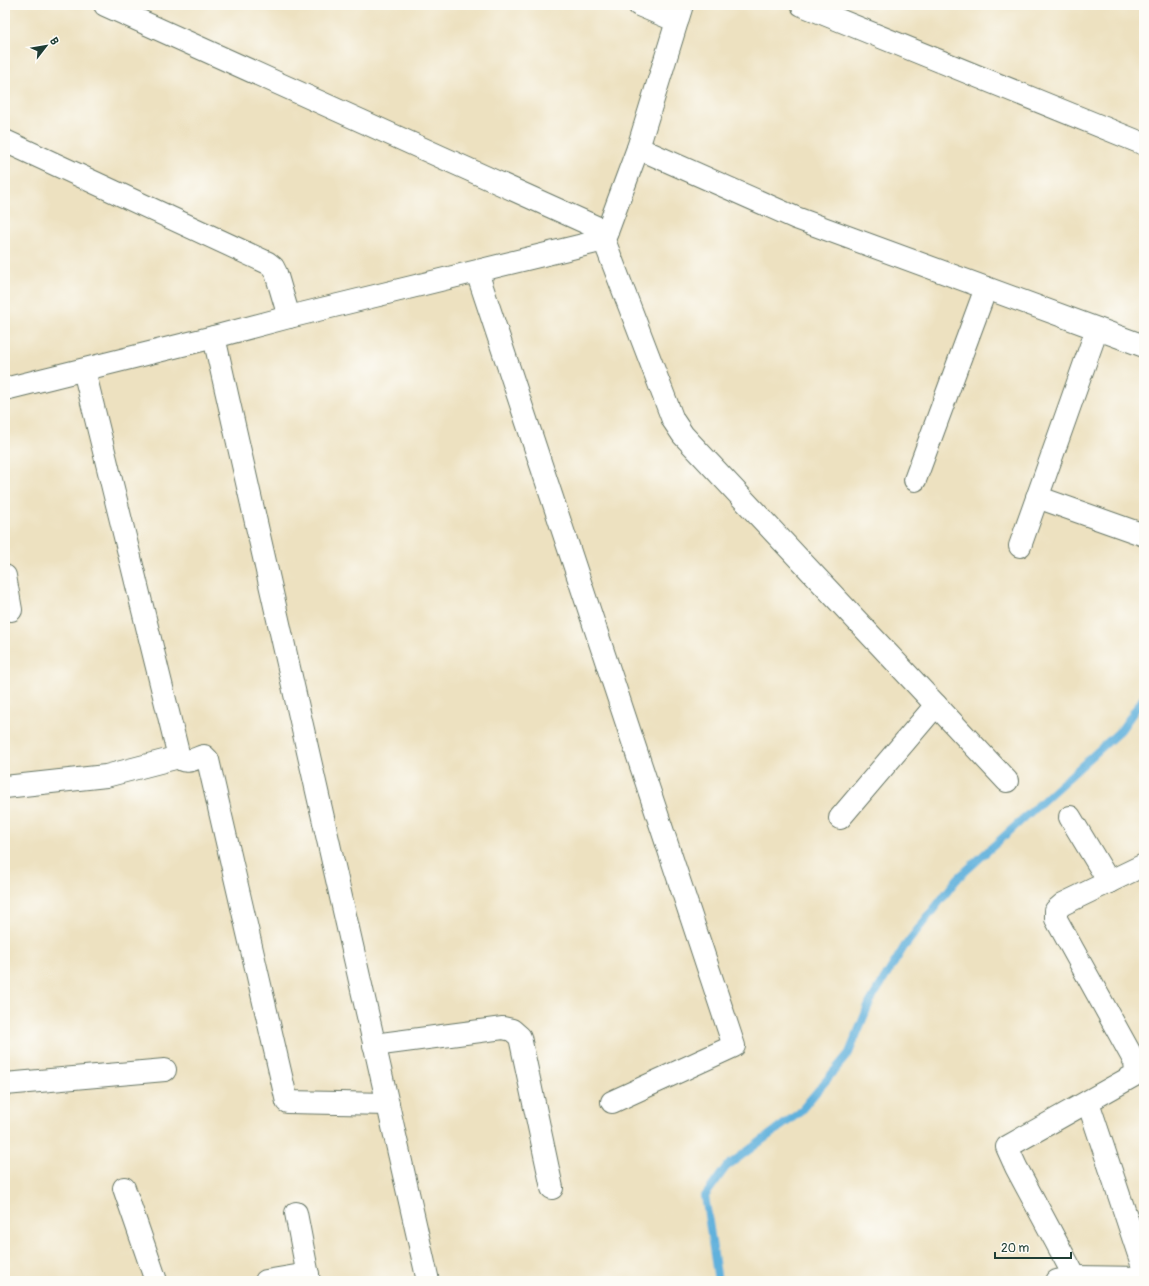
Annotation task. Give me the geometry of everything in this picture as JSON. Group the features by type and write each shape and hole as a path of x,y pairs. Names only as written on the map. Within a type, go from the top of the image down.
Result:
{"street":[{"path":"105,5 605,236"},
{"path":"639,5 679,13 638,148 605,236 673,420 683,435 1007,781"},
{"path":"802,5 1144,144"},
{"path":"5,141 273,267 289,317"},
{"path":"638,148 796,218 1144,346"},
{"path":"6,385 84,370 289,317 477,272 605,236"},
{"path":"477,272 734,1046 612,1102"},
{"path":"915,480 986,288"},
{"path":"1020,546 1097,329"},
{"path":"214,337 428,1281"},
{"path":"84,370 179,757 185,762 204,756 208,760 287,1102 388,1104"},
{"path":"1037,497 1144,535"},
{"path":"5,576 11,610"},
{"path":"840,818 936,705"},
{"path":"5,787 106,776 179,757"},
{"path":"1070,818 1110,882"},
{"path":"1144,865 1063,904 1056,910 1056,919 1135,1062 1136,1071 1133,1076 1007,1146 1069,1280 1144,1278"},
{"path":"374,1045 503,1028 512,1030 520,1037 552,1188"},
{"path":"5,1084 165,1070"},
{"path":"1088,1102 1144,1270"},
{"path":"124,1188 156,1281"},
{"path":"266,1281 308,1278 296,1213"}],"waterway":[{"path":"718,1281 705,1196 726,1167 799,1113 849,1053 870,1002 904,947 958,878 1121,730 1144,697"}]}
